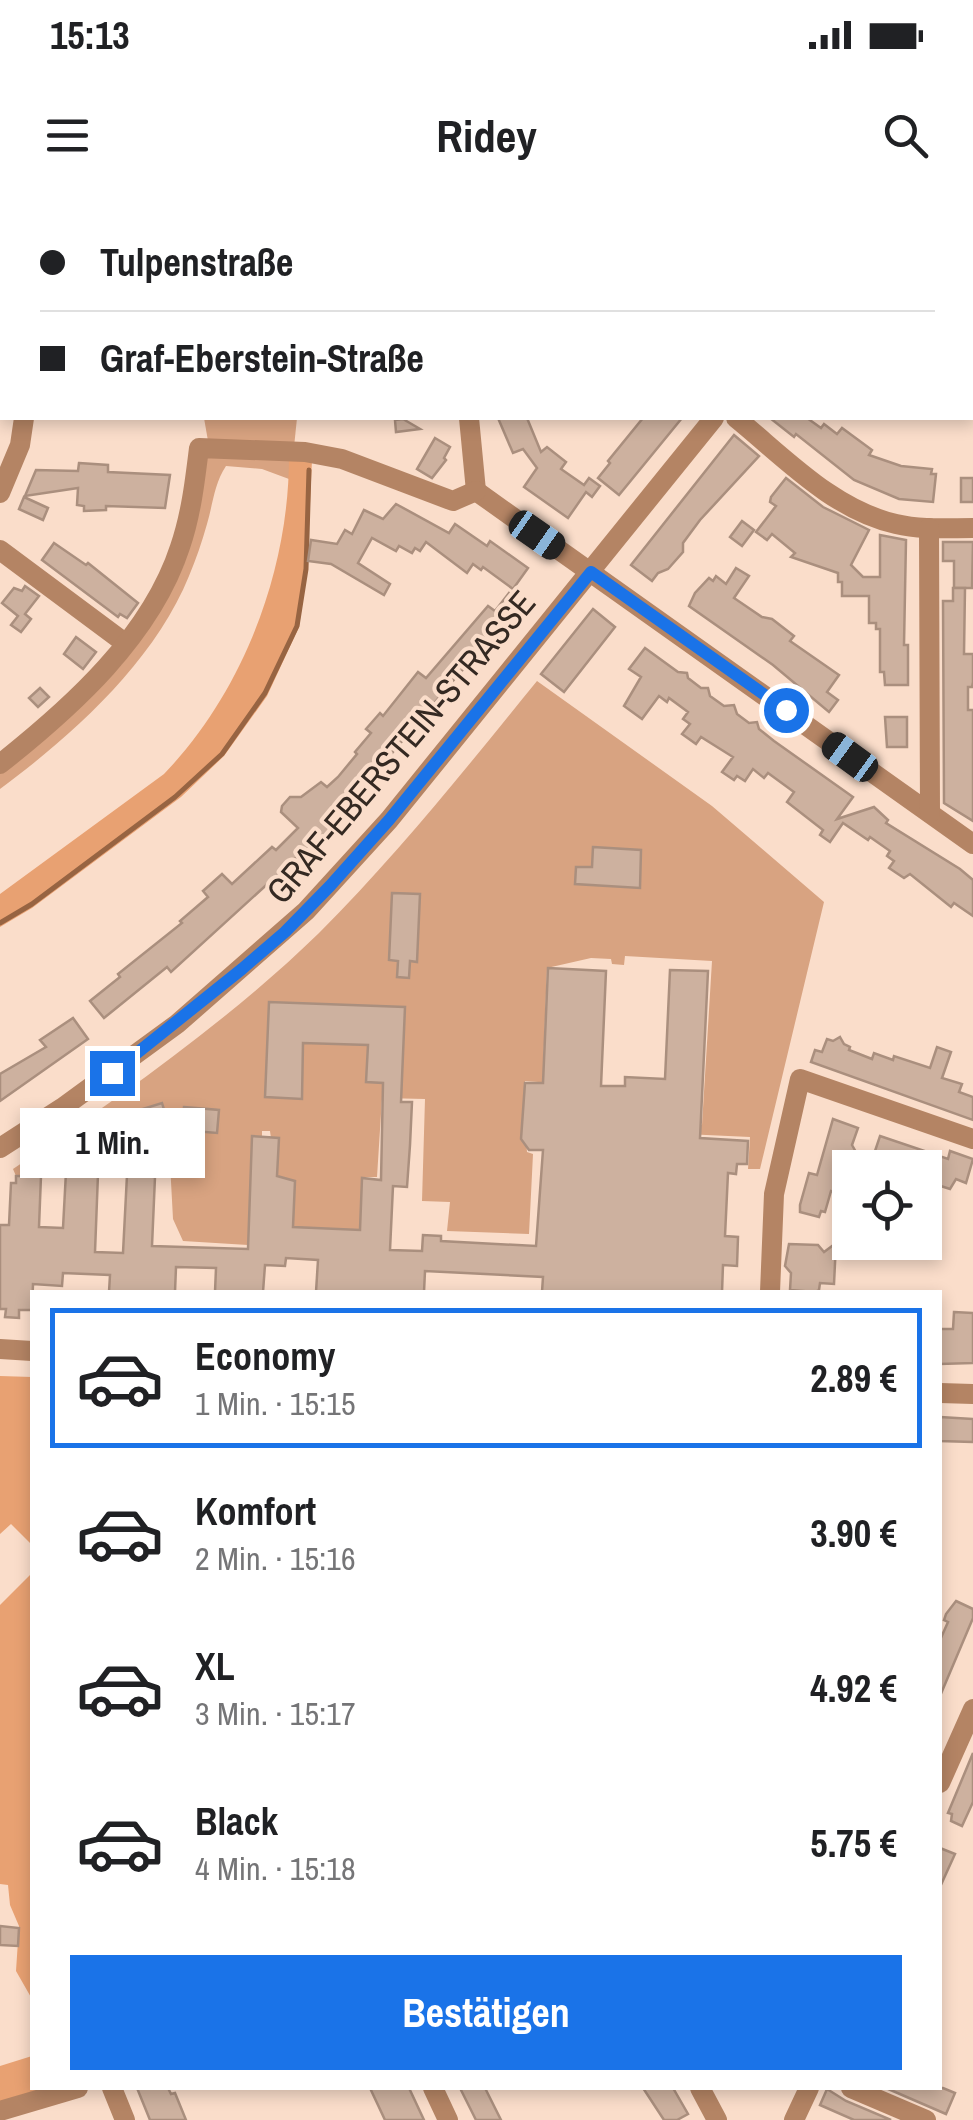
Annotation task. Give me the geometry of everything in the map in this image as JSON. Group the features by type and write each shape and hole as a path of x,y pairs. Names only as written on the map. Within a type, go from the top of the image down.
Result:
{"street":[{"path":"0,493 20,444 24,420"},
{"path":"469,420 476,492 973,844"},
{"name":"GRAF-EBERSTEIN-STRASSE","path":"0,1148 177,1024 285,932 362,851 712,420"},
{"path":"739,420 848,506 881,520 929,528 973,528"},
{"path":"0,764 65,709 126,643 164,586 181,545 199,448 287,450 342,459 453,502 476,492"},
{"path":"929,528 930,813"},
{"path":"0,550 126,643"},
{"path":"770,1290 774,1194 800,1079 973,1138"},
{"path":"0,1349 30,1351"},
{"path":"942,1392 973,1394"},
{"path":"942,1778 973,1709"},
{"path":"0,2111 71,2090"},
{"path":"113,2090 125,2120"},
{"path":"434,2090 448,2120"},
{"path":"701,2090 717,2120"},
{"path":"794,2120 808,2090"},
{"path":"856,2090 926,2120"}],"shaded area":[{"path":"204,420 297,420 294,447 208,441"},
{"path":"206,454 289,457 289,479 262,469 226,466 189,576 155,638 83,721 0,789 0,771 116,663 121,665 148,629 184,565 179,561"},
{"path":"289,457 312,460 307,570 299,627 267,696 224,756 181,797 32,908 0,927 0,894 164,774 217,706 256,628 270,586 281,543"},
{"path":"537,681 712,806 824,902 760,1169 748,1169 750,1137 663,1133 664,1123 702,1125 712,961 625,956 624,965 612,964 611,959 591,958 547,968 543,1069 554,1070 552,1083 525,1081 521,1138 526,1139 527,1152 533,1154 529,1234 447,1231 450,1202 422,1201 425,1099 382,1098 377,1177 362,1177 360,1230 293,1227 295,1182 277,1176 279,1139 271,1138 270,1131 262,1131 262,1137 252,1137 248,1245 183,1241 173,1219 170,1163 99,1158 98,1174 16,1176 13,1169 171,1058 248,997 319,933 404,841"},
{"path":"0,1376 30,1377 30,1543 11,1524 0,1534"},
{"path":"30,1575 30,1996 16,1971 19,1926 10,1905 8,1885 0,1884 0,1605"},
{"path":"30,2057 30,2090 43,2090 0,2102 0,2066"}],"building":[{"path":"395,420 405,420 420,429 396,432"},
{"path":"499,420 528,420 541,452 547,447 566,462 561,469 584,485 589,478 600,486 592,497 586,492 568,518 524,487 537,468 523,449 513,453"},
{"path":"641,420 680,420 619,495 598,478"},
{"path":"773,420 810,420 837,434 842,428 872,450 869,455 901,466 932,469 931,474 936,474 933,502 899,499 854,480 796,434 794,437"},
{"path":"734,435 759,456 700,520 683,543 683,552 652,581 631,565"},
{"path":"435,438 450,447 446,460 432,478 417,469"},
{"path":"79,463 108,465 108,472 170,475 165,508 106,506 106,510 84,511 84,506 77,505 78,488 25,496 36,470 78,471"},
{"path":"786,478 823,507 869,530 851,565 863,577 880,577 880,535 906,540 904,645 908,645 908,685 885,685 884,672 880,672 880,629 876,629 876,623 869,623 869,596 842,596 838,573 791,557 795,553 772,534 767,540 756,532 776,506 770,502 771,497"},
{"path":"961,478 973,478 973,502 961,502"},
{"path":"24,497 48,508 43,520 19,509"},
{"path":"396,504 449,533 455,524 487,546 490,541 528,568 513,589 483,567 481,570 473,564 467,573 426,542 420,551 415,548 412,553 399,546 396,551 372,538 358,563 390,584 384,595 331,564 308,561 311,540 337,544 345,530 352,534 364,510 383,519"},
{"path":"742,521 754,530 742,546 730,537"},
{"path":"943,542 973,542 972,588 954,588 954,561 943,561"},
{"path":"54,543 88,563 138,603 127,618 120,614 118,617 42,560"},
{"path":"736,568 749,576 734,598 762,617 772,619 794,636 790,641 839,675 827,692 838,700 829,712 773,665 689,606 709,578 713,581 716,576 726,584"},
{"path":"25,586 39,596 25,614 31,619 21,632 11,625 18,616 2,603 14,588 22,591"},
{"path":"953,588 965,588 964,654 973,654 968,710 973,710 973,821 944,803 943,601 953,601"},
{"path":"509,593 521,602 507,621 512,626 483,663 475,657 458,675 333,823 337,827 314,851 309,846 171,972 167,967 104,1018 90,1001 182,923 208,897 203,891 222,874 232,884 272,847 276,850 298,828 281,812 290,797 301,797 321,782 327,787 338,777 371,733 366,729 380,713 383,716 418,672 426,678 488,606 495,611"},
{"path":"593,609 615,627 564,692 541,674"},
{"path":"76,637 96,652 83,669 64,654"},
{"path":"645,648 678,672 687,673 701,688 708,688 710,696 724,706 734,705 737,714 749,723 757,722 759,729 774,741 853,797 837,819 874,807 888,820 886,823 960,869 973,880 973,916 954,903 951,907 910,874 904,878 889,868 894,861 887,856 890,851 843,823 830,842 820,835 823,830 787,802 794,792 768,773 764,778 753,769 745,781 737,776 734,780 722,772 733,757 701,737 696,744 682,734 690,724 683,719 688,712 669,698 667,702 659,696 642,719 624,706 641,677 629,669"},
{"path":"40,688 49,697 38,707 29,698"},
{"path":"885,717 907,717 907,747 887,747"},
{"path":"593,847 641,850 640,888 575,884 576,867 592,867"},
{"path":"392,893 420,894 417,962 410,961 409,978 397,977 398,961 389,960"},
{"path":"548,968 606,971 601,1086 625,1086 625,1077 665,1079 670,970 708,971 700,1138 748,1141 747,1164 737,1164 736,1174 728,1173 725,1236 738,1237 737,1266 723,1265 722,1290 542,1290 543,1277 425,1271 424,1290 316,1290 318,1260 286,1258 285,1266 265,1265 263,1290 215,1290 216,1268 176,1267 175,1290 109,1290 110,1275 63,1273 62,1286 33,1284 30,1310 19,1310 19,1318 5,1317 6,1309 0,1309 0,1225 9,1225 11,1183 16,1183 16,1176 41,1176 39,1227 63,1228 66,1172 98,1174 95,1252 123,1253 127,1175 155,1177 152,1246 248,1249 252,1136 279,1138 277,1176 295,1181 293,1227 360,1230 362,1178 381,1180 383,1083 366,1082 368,1045 303,1043 302,1099 265,1097 269,1002 405,1007 401,1102 412,1102 410,1145 407,1187 393,1186 390,1250 422,1251 423,1235 441,1236 441,1241 536,1246 543,1150 529,1150 521,1139 525,1083 543,1083"},
{"path":"73,1018 88,1039 0,1101 0,1074 46,1047 40,1040"},
{"path":"840,1037 849,1050 872,1059 874,1053 893,1060 894,1056 930,1068 937,1047 951,1052 942,1078 962,1084 959,1092 973,1097 973,1120 811,1062 815,1050 822,1052 827,1039"},
{"path":"162,1103 166,1116 140,1123 136,1111"},
{"path":"184,1107 219,1110 217,1133 182,1130"},
{"path":"833,1119 858,1128 852,1145 855,1150 832,1150 832,1191 825,1212 821,1211 819,1217 800,1212 809,1173 817,1175"},
{"path":"880,1136 921,1150 875,1150"},
{"path":"950,1151 973,1159 966,1183 956,1179 950,1189 942,1186 942,1157 948,1159"},
{"path":"789,1244 818,1245 824,1252 832,1246 834,1284 820,1283 819,1290 790,1290 791,1273 785,1266"},
{"path":"954,1312 973,1313 973,1363 942,1364 942,1329 953,1329"},
{"path":"942,1417 973,1419 973,1442 942,1441"},
{"path":"956,1601 973,1609 973,1618 942,1691 942,1636 948,1622 944,1620"},
{"path":"973,1753 973,1802 962,1826 951,1821 952,1814 948,1813"},
{"path":"942,1849 955,1854 942,1883"},
{"path":"0,1926 19,1928 18,1946 0,1945"},
{"path":"943,2088 955,2093 946,2114 891,2090"},
{"path":"138,2090 175,2093 186,2120 150,2120"},
{"path":"371,2090 410,2090 424,2120 385,2120"},
{"path":"461,2090 486,2090 501,2120 476,2120"},
{"path":"644,2090 674,2090 688,2114 677,2120 664,2120"},
{"path":"829,2090 891,2120 854,2120 820,2105"}],"waterway":[{"path":"0,923 32,904 175,797 222,754 265,693 297,626 306,569 309,470"}],"route":[{"path":"112,1073 242,969 330,886 389,820 591,572 786,710"}]}
